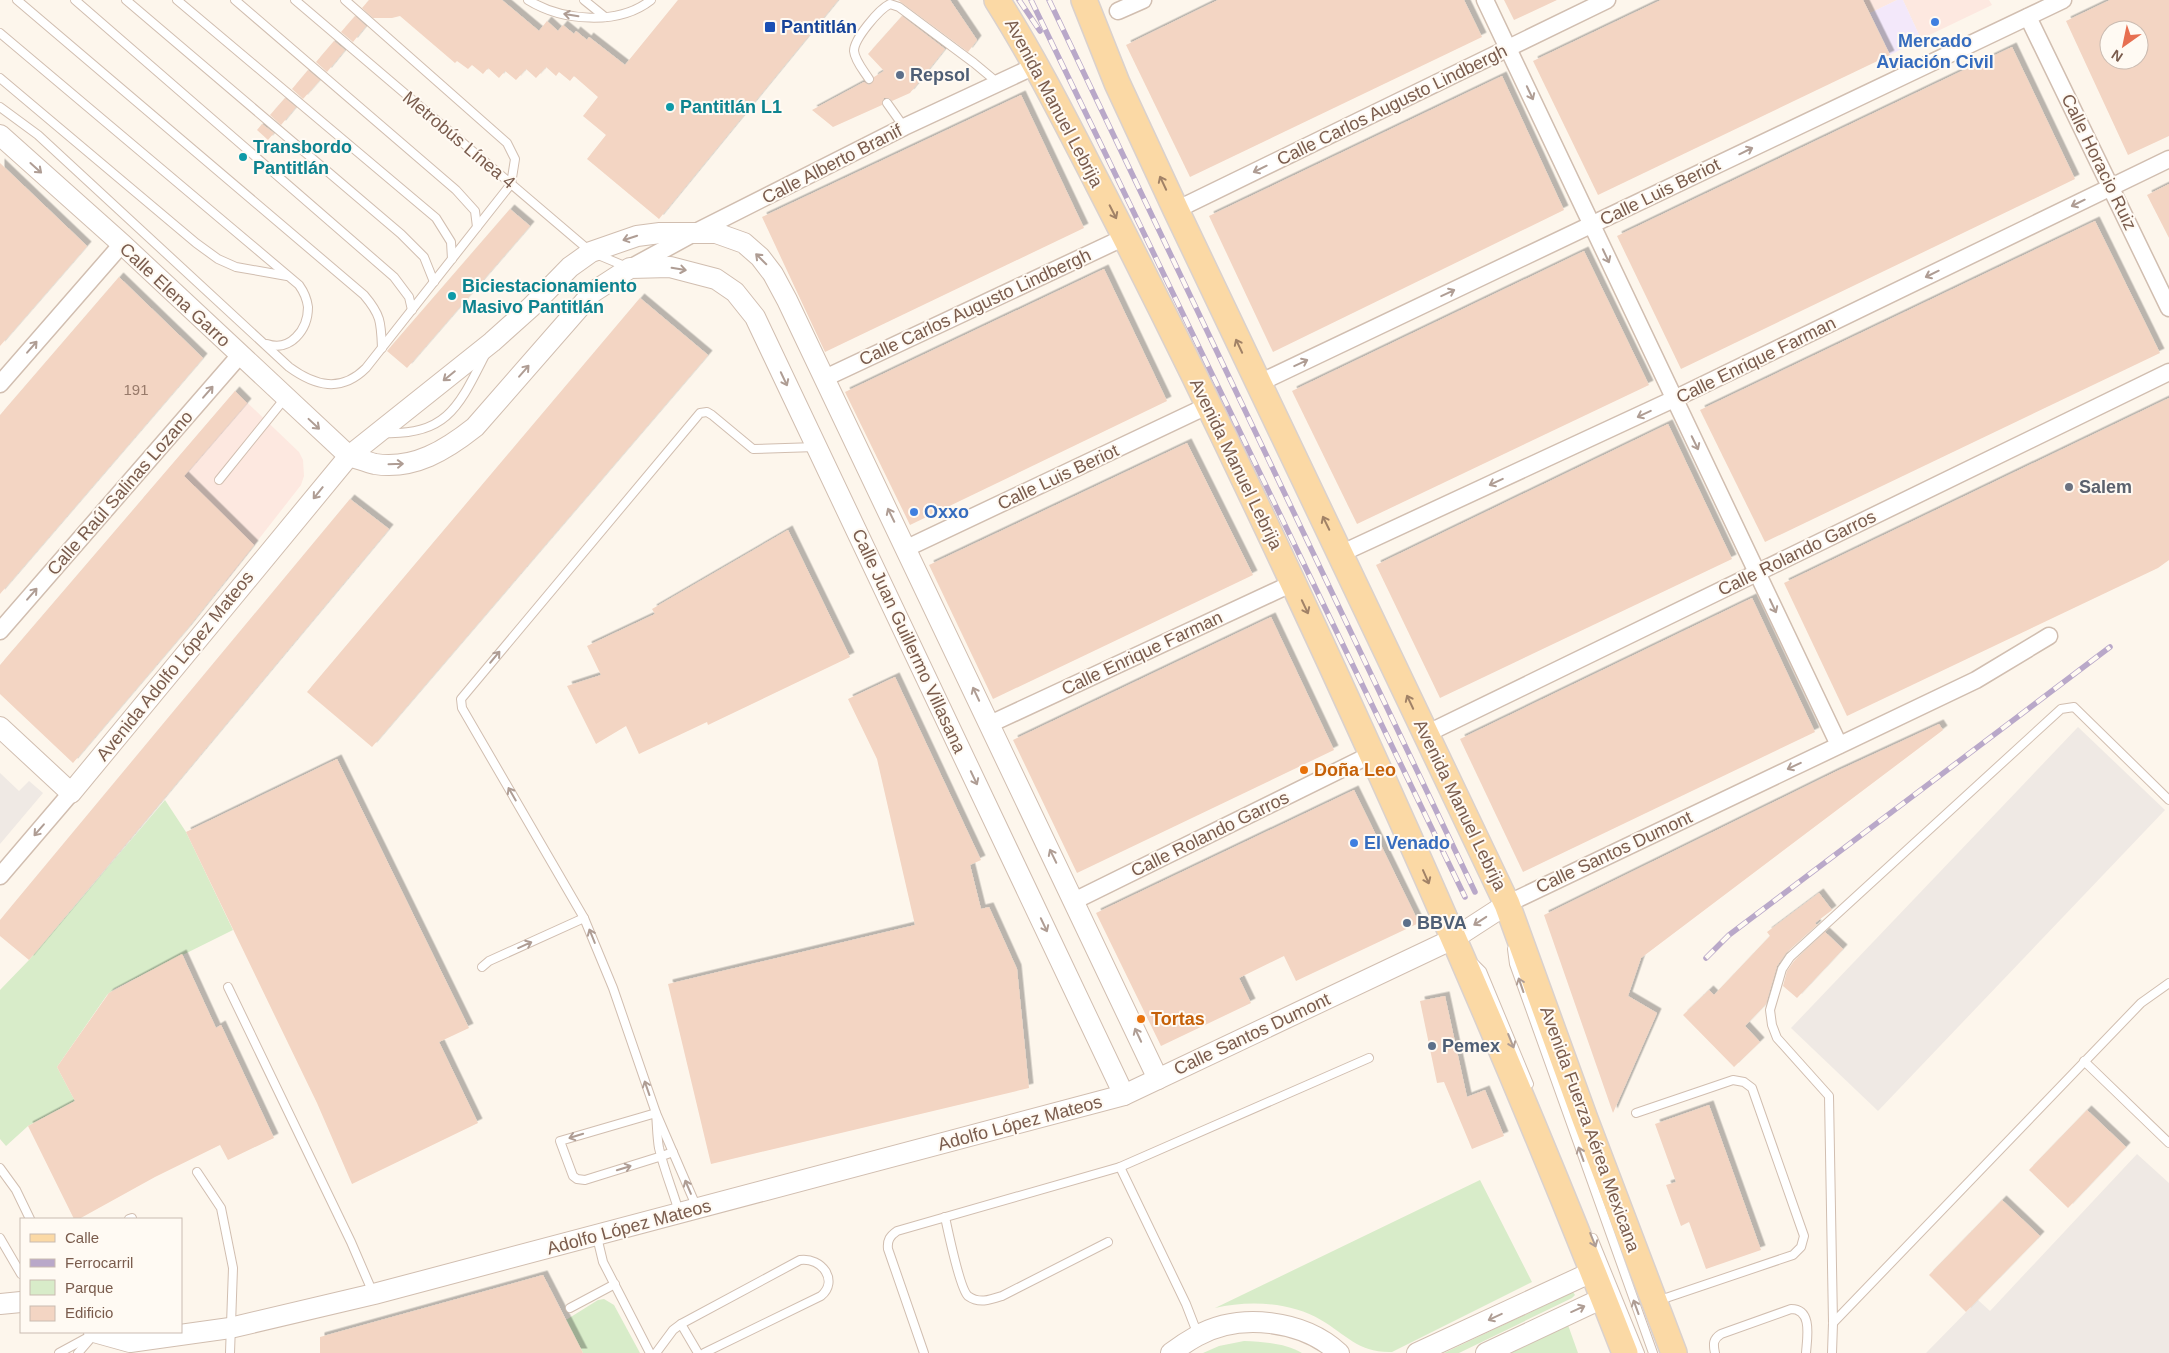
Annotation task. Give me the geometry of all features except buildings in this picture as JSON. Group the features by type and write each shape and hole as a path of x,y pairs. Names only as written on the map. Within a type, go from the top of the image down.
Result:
{"main road":[{"name":"Avenida Manuel Lebrija","path":"998,0 1036,65 1209,405 1372,754 1453,939"},
{"name":"Avenida Manuel Lebrija","path":"1084,0 1117,83 1257,384 1507,904"},
{"name":"Avenida Fuerza Aérea Mexicana","path":"1507,904 1653,1302 1674,1353"},
{"path":"1453,939 1625,1353"},
{"path":"1603,1298 1616,1353"}],"street":[{"path":"1118,11 1143,0"},
{"path":"1485,0 1838,745"},
{"name":"Calle Carlos Augusto Lindbergh","path":"1176,210 1607,0"},
{"name":"Calle Luis Beriot","path":"1257,384 2063,0"},
{"name":"Calle Horacio Ruiz","path":"2028,17 2169,308"},
{"name":"Calle Alberto Branif","path":"630,268 696,232 904,127 1036,65"},
{"name":"Calle Elena Garro","path":"0,136 122,244 349,456"},
{"name":"Calle Enrique Farman","path":"1340,554 1674,400 2169,159"},
{"name":"Avenida Adolfo López Mateos","path":"0,876 71,793 349,456 492,342 531,307 570,267 591,252 637,236 696,232"},
{"name":"Calle Juan Guillermo Villasana","path":"696,232 725,235 744,244 760,257 774,274 907,548 1158,1079"},
{"name":"Calle Carlos Augusto Lindbergh","path":"825,378 1125,237"},
{"path":"0,384 122,244"},
{"name":"Calle Juan Guillermo Villasana","path":"630,268 654,266 686,270 716,279 735,292 755,317 1124,1095"},
{"path":"349,456 376,464 402,464 421,460 438,453 457,441 474,427 593,292 630,268"},
{"name":"Calle Raúl Salinas Lozano","path":"0,631 240,356"},
{"name":"Calle Rolando Garros","path":"1426,734 2169,372"},
{"name":"Calle Luis Beriot","path":"907,548 1209,405"},
{"name":"Calle Enrique Farman","path":"990,724 1293,583"},
{"name":"Calle Santos Dumont","path":"1124,1095 1453,939 1507,904 1976,680 2049,636"},
{"path":"0,727 71,793"},
{"name":"Calle Rolando Garros","path":"1074,900 1372,754"},
{"name":"Adolfo López Mateos","path":"132,1348 230,1328 374,1294 1124,1095"},
{"path":"1417,1353 1592,1272"},
{"path":"1486,1353 1603,1298"},
{"path":"0,1304 20,1302"},
{"path":"1171,1353 1198,1335 1233,1323 1270,1322 1306,1332 1339,1353"},
{"path":"97,1333 132,1348"}],"lane":[{"path":"17,0 364,294 374,307 382,323 382,348"},
{"path":"75,0 394,277 409,297 412,310"},
{"path":"126,0 401,234 424,257 434,282"},
{"path":"177,0 436,218 451,242 452,259"},
{"path":"235,0 456,190 476,211 477,227"},
{"name":"Metrobús Línea 4","path":"295,0 591,252 630,268"},
{"path":"0,107 38,136 301,375 314,382 344,383 356,378 382,348 511,184 515,159 507,143 345,0"},
{"path":"528,0 544,10 576,16 605,17 622,15 641,7 651,0"},
{"path":"584,0 605,17"},
{"path":"869,79 854,53 855,43 883,8 890,4 899,7 974,63 998,84"},
{"path":"0,33 299,285 306,297 307,316 304,326 293,340 285,346 276,347 263,342"},
{"path":"0,78 196,243 218,259 236,267 289,276"},
{"path":"887,103 904,127"},
{"path":"378,433 406,433 425,430 443,420 462,399 492,342"},
{"path":"219,480 286,397"},
{"path":"688,1211 673,1152 656,1113 613,988 584,918 460,704 463,695 700,413 706,412 712,415 753,449 816,447"},
{"path":"1832,1353 1829,1096 1777,1038 1772,1025 1770,1010 1782,969 1790,957 2061,709 2074,708 2169,800"},
{"path":"1507,904 1514,964 1653,1353"},
{"path":"482,967 488,961 584,918"},
{"path":"1453,939 1482,971 1533,1093"},
{"path":"1833,1323 2141,1003 2169,983"},
{"path":"228,987 351,1242 374,1294"},
{"path":"924,1353 887,1244 892,1235 897,1231 1120,1166 1369,1058"},
{"path":"2084,1061 2169,1143"},
{"path":"1636,1113 1733,1080 1744,1082 1752,1088 1804,1236 1801,1247 1793,1255 1653,1302"},
{"path":"656,1113 560,1141 573,1176 581,1180 673,1152"},
{"path":"656,1113 662,1156 688,1211"},
{"path":"1120,1166 1186,1304 1198,1335"},
{"path":"0,1168 16,1190 30,1218"},
{"path":"197,1172 221,1208 233,1268 230,1353"},
{"path":"945,1217 964,1291 976,1300 988,1301 1002,1296 1108,1242"},
{"path":"1589,1229 1640,1353"},
{"path":"596,1235 603,1262 650,1353"},
{"path":"0,1238 20,1272"},
{"path":"656,1353 673,1330 681,1324 800,1260 816,1261 823,1267 828,1278 826,1292 821,1296 704,1353"},
{"path":"570,1308 615,1284"},
{"path":"1716,1353 1714,1342 1721,1334 1798,1309 1804,1314 1806,1321 1806,1353"},
{"path":"681,1324 698,1353"},
{"path":"59,1353 93,1333"},
{"path":"78,1353 94,1333"}],"shaded area":[{"name":"Mercado Aviación Civil","path":"1863,0 1897,0 1870,13"},
{"path":"1897,0 1903,0 1921,39 1890,55 1870,13"},
{"name":"Mercado Aviación Civil","path":"1903,0 1989,0 1992,5 1921,39"},
{"path":"235,391 299,452 303,460 304,476 301,485 227,580 143,498"},
{"path":"2078,727 2165,810 1878,1111 1791,1028"},
{"path":"0,773 19,791 29,781 43,793 0,844"},
{"path":"2137,1154 2169,1183 2169,1353 1926,1353 1978,1300 1990,1311"}],"green space":[{"path":"165,800 186,832 233,930 114,989 107,995 57,1067 75,1101 28,1126 6,1146 0,1139 0,990 29,960"},
{"path":"1480,1180 1532,1282 1392,1352 1380,1352 1361,1346 1321,1320 1297,1309 1270,1304 1228,1305 1215,1308"},
{"path":"1573,1292 1575,1295 1572,1298 1459,1353 1444,1353"},
{"path":"604,1299 614,1305 640,1353 583,1353 566,1320 598,1300"},
{"path":"1568,1325 1578,1353 1511,1353"},
{"path":"1244,1341 1281,1345 1302,1353 1203,1353 1219,1346"}],"railway":[{"path":"1019,0 1040,31"},
{"path":"1031,0 1465,897"},
{"path":"1049,0 1475,892"},
{"path":"1706,958 1729,935 2110,647"}],"place":[{"name":"Mercado Aviación Civil","path":"1935,22"},
{"name":"Pantitlán","path":"770,27"},
{"name":"Repsol","path":"900,75"},
{"name":"Pantitlán L1","path":"670,107"},
{"name":"Transbordo Pantitlán","path":"243,157"},
{"name":"Biciestacionamiento Masivo Pantitlán","path":"452,296"},
{"name":"Salem","path":"2069,487"},
{"name":"Oxxo","path":"914,512"},
{"name":"Doña Leo","path":"1304,770"},
{"name":"El Venado","path":"1354,843"},
{"name":"BBVA","path":"1407,923"},
{"name":"Tortas","path":"1141,1019"},
{"name":"Pemex","path":"1432,1046"}]}
